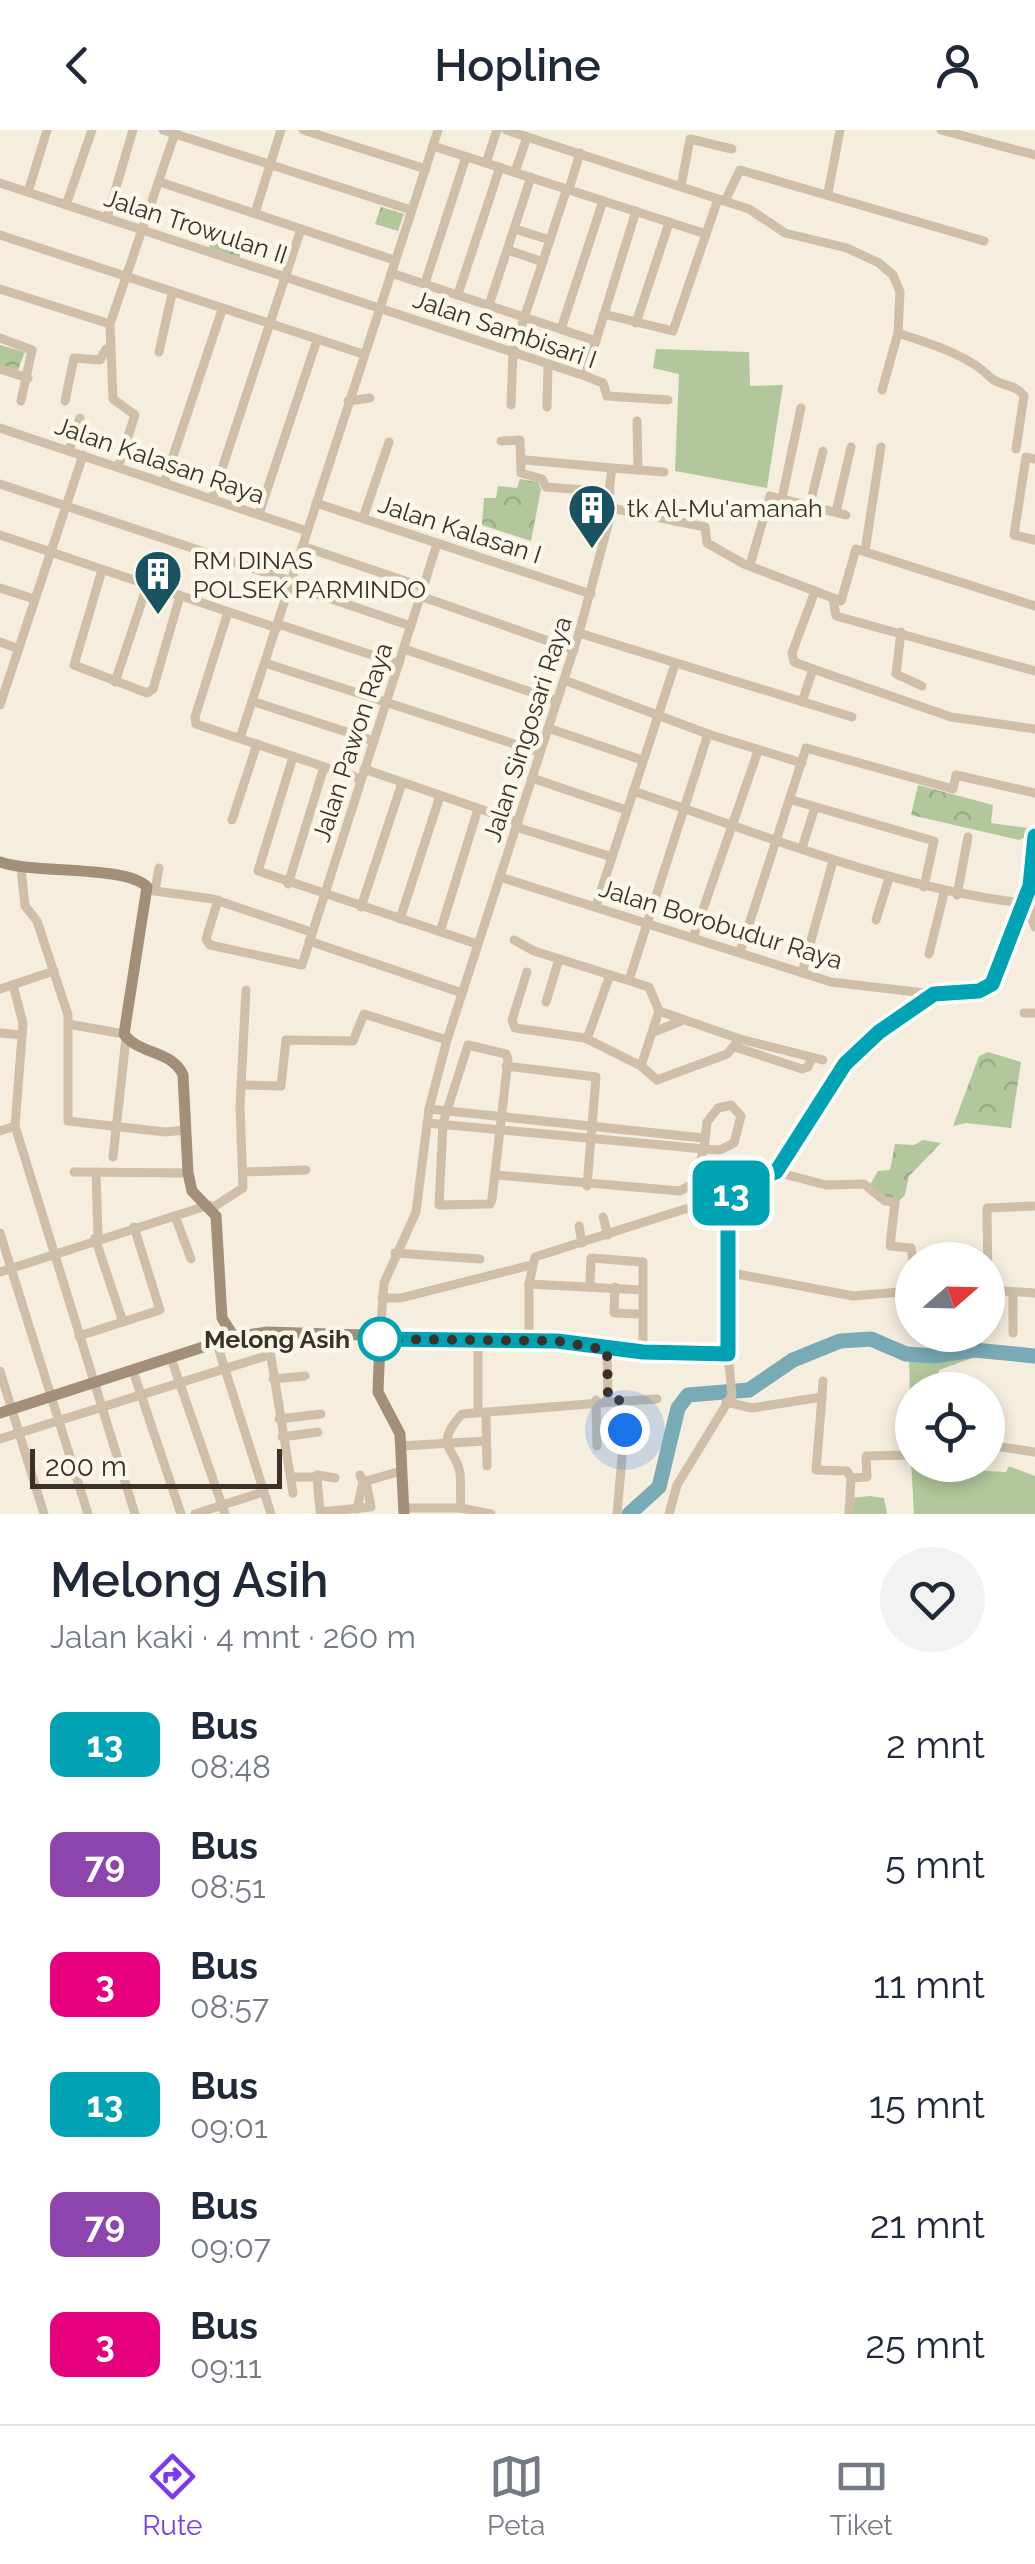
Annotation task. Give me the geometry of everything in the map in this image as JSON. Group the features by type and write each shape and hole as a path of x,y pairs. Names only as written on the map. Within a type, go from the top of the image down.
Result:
{"main road":[{"path":"6,1411 234,1337 266,1332 576,1343 607,1350 728,1354 728,1206 737,1185 776,1172 845,1064 879,1032 934,994 979,991 992,984 1029,898 1035,836"},
{"path":"0,862 21,868 122,876 142,882 152,890 125,1036 179,1066 188,1173 192,1190 211,1207 222,1318 234,1337"},
{"path":"380,1339 378,1392 396,1421 404,1511"}],"street":[{"path":"66,205 92,130"},
{"path":"107,218 134,130"},
{"path":"163,130 411,210"},
{"path":"254,213 281,130"},
{"path":"304,130 426,169"},
{"path":"240,738 438,130"},
{"path":"486,163 497,130"},
{"path":"506,130 756,212 785,233 858,252 888,270 900,292 898,333 882,390"},
{"path":"828,193 840,130"},
{"path":"941,130 1035,156"},
{"path":"28,192 44,131"},
{"path":"65,401 74,358 102,360 176,132"},
{"path":"516,172 527,136"},
{"path":"682,186 690,140 732,149"},
{"path":"433,146 706,234"},
{"path":"511,405 513,352 580,154"},
{"path":"425,284 466,157"},
{"path":"458,294 500,168"},
{"path":"604,314 669,332 674,329 706,234 740,170 828,193 904,221 984,241"},
{"path":"489,305 532,177"},
{"path":"160,182 394,260"},
{"name":"Jalan Trowulan II","path":"0,183 379,308"},
{"path":"561,329 603,201"},
{"path":"584,376 636,211"},
{"path":"636,323 669,223"},
{"path":"515,228 550,240"},
{"path":"212,499 301,229"},
{"path":"0,234 363,354"},
{"path":"508,250 544,262"},
{"path":"392,273 596,340"},
{"path":"0,289 110,328"},
{"path":"159,352 172,294"},
{"name":"Jalan Sambisari I","path":"379,308 603,383 607,396 668,400"},
{"path":"164,483 222,310"},
{"path":"110,328 113,399 134,415 118,467"},
{"path":"898,333 983,366 992,379 1035,398"},
{"path":"0,338 32,350 21,400"},
{"path":"259,514 317,340"},
{"path":"547,407 548,364"},
{"path":"0,369 28,378"},
{"path":"1016,450 1024,396"},
{"path":"348,401 370,398"},
{"path":"782,498 800,408"},
{"path":"69,450 80,418"},
{"path":"637,421 638,470"},
{"name":"Jalan Kalasan Raya","path":"0,428 307,531"},
{"path":"500,441 520,440 522,475 542,479 546,487 610,492"},
{"path":"363,518 389,442"},
{"path":"750,565 768,499 782,498 841,513 851,447"},
{"path":"864,551 881,447"},
{"path":"810,504 822,451"},
{"path":"0,701 82,455"},
{"path":"1035,459 1026,457 1014,535 1035,540"},
{"path":"526,460 664,472"},
{"name":"Jalan Singosari Raya","path":"380,1339 382,1298 395,1252 416,1212 429,1109 447,1040 591,594 611,508 606,506 612,468"},
{"path":"0,484 411,626"},
{"name":"Jalan Kalasan I","path":"316,503 591,594"},
{"path":"611,508 705,527 707,543 833,599 842,600 856,549 1035,606"},
{"path":"0,536 400,664"},
{"name":"Jalan Pawon Raya","path":"310,936 437,544"},
{"path":"302,546 574,650"},
{"path":"102,570 74,662 77,669 147,693 154,689 180,596"},
{"path":"116,682 147,586"},
{"path":"0,588 34,599"},
{"path":"815,591 792,653 794,662 951,717 1035,729"},
{"path":"833,599 836,616 1035,670"},
{"path":"228,612 195,720 324,767 402,783 612,857"},
{"path":"580,632 852,717"},
{"path":"901,632 896,674 922,686"},
{"path":"0,642 18,648"},
{"path":"404,649 557,701"},
{"path":"265,663 540,752"},
{"path":"596,906 675,664"},
{"path":"802,702 813,669"},
{"path":"564,680 708,734 802,762"},
{"path":"252,702 374,742"},
{"path":"548,728 642,760"},
{"path":"626,979 708,734"},
{"path":"232,820 257,744"},
{"path":"740,952 806,748 952,789 956,776 1035,793"},
{"path":"692,938 758,751"},
{"path":"293,757 256,867 260,874 477,944"},
{"path":"288,884 324,767"},
{"path":"532,778 626,810"},
{"path":"361,906 402,783"},
{"path":"633,792 924,888 957,895 1029,898 1035,927"},
{"path":"400,919 440,796"},
{"path":"792,800 934,841 924,888"},
{"path":"802,848 816,807"},
{"path":"440,932 478,809"},
{"path":"957,895 968,838"},
{"path":"802,972 834,861"},
{"path":"21,868 25,906 37,921 68,1024 68,1121 116,1128 186,1130"},
{"path":"159,868 152,890 218,900 462,993"},
{"name":"Jalan Borobudur Raya","path":"500,877 830,982 934,994"},
{"path":"876,920 889,878"},
{"path":"929,954 944,892"},
{"path":"218,900 206,939 210,945 298,968 303,964 310,936"},
{"path":"514,940 520,946 649,986 659,1011 642,1066"},
{"path":"546,1002 559,959"},
{"path":"0,989 54,970"},
{"path":"527,972 512,1020 515,1028 587,1039 642,1066 652,1078 664,1079 737,1043 818,1058 805,1068 775,1060 737,1043 659,1011"},
{"path":"587,1039 610,974"},
{"path":"13,985 22,1035 16,1126 52,1254 135,1514"},
{"path":"0,1272 134,1226 211,1207 241,1192 246,990"},
{"path":"242,1085 282,1086 284,1042 353,1041 364,1014 447,1040"},
{"path":"654,1032 681,1021"},
{"path":"68,1024 125,1036 113,1158"},
{"path":"0,1033 22,1035"},
{"path":"468,1045 506,1054 506,1066 496,1124 496,1175 490,1204 439,1205 445,1117 468,1045"},
{"path":"775,1060 779,1048"},
{"path":"506,1066 596,1077 587,1186"},
{"path":"496,1124 594,1126 704,1144 720,1150 734,1144 740,1112 732,1105 718,1108 707,1122 704,1144 694,1183 680,1191 587,1186 496,1175"},
{"path":"429,1109 445,1117 592,1140 704,1144"},
{"path":"428,1123 445,1117"},
{"path":"0,1131 16,1126"},
{"path":"243,1172 306,1170"},
{"path":"74,1172 188,1173"},
{"path":"96,1172 96,1238 123,1322"},
{"path":"776,1172 826,1185 864,1184 885,1201 895,1202 890,1246 895,1246"},
{"path":"529,1341 529,1284 531,1264 536,1257 685,1209 728,1206"},
{"path":"988,1242 988,1208 1035,1206"},
{"path":"175,1216 191,1259"},
{"path":"604,1216 608,1234"},
{"path":"79,1336 161,1308 134,1226"},
{"path":"579,1226 582,1243"},
{"path":"0,1233 88,1514"},
{"path":"546,1240 549,1253"},
{"path":"395,1252 480,1259"},
{"path":"590,1284 591,1258 640,1261 643,1352"},
{"path":"382,1298 401,1298 531,1264"},
{"path":"727,1272 853,1296 895,1292"},
{"path":"529,1284 590,1284 642,1290"},
{"path":"615,1287 614,1313 640,1314"},
{"path":"1005,1291 1035,1294"},
{"path":"1013,1292 1013,1333"},
{"path":"266,1332 293,1493"},
{"path":"478,1341 487,1466"},
{"path":"217,1344 270,1514"},
{"path":"597,1446 607,1350"},
{"path":"669,1514 677,1485 730,1395 728,1354"},
{"path":"0,1439 269,1355"},
{"path":"171,1358 223,1510"},
{"path":"0,1371 6,1411 18,1433 44,1514"},
{"path":"133,1371 180,1514"},
{"path":"272,1379 304,1376"},
{"path":"823,1381 816,1470 848,1471 848,1514"},
{"path":"730,1395 752,1408 822,1397"},
{"path":"464,1510 460,1469 450,1458 448,1442 452,1425 460,1415 542,1410 602,1400 657,1399"},
{"path":"617,1514 627,1401"},
{"path":"279,1419 320,1414"},
{"path":"282,1437 318,1432"},
{"path":"401,1446 485,1441"},
{"path":"1005,1448 1035,1452"},
{"path":"851,1478 867,1477 866,1456 895,1455"},
{"path":"317,1474 318,1512 339,1512 371,1506 363,1480 401,1471"},
{"path":"292,1477 317,1474 335,1478"},
{"path":"195,1514 223,1510 263,1492"},
{"path":"404,1511 464,1510 491,1514"}],"green space":[{"path":"381,207 404,214 398,231 375,224"},
{"path":"217,225 247,235 238,261 208,251"},
{"path":"0,345 25,352 17,372 0,366"},
{"path":"656,349 749,352 750,386 783,385 767,488 675,471 679,374 653,368"},
{"path":"520,479 538,482 541,489 531,541 482,525 484,498 496,498 498,486 517,488"},
{"path":"918,785 993,805 991,823 1027,828 1028,836 1019,840 911,815"},
{"path":"988,1052 1021,1062 1011,1128 966,1123 953,1126 979,1056"},
{"path":"923,1140 941,1143 909,1176 905,1195 898,1202 882,1200 868,1188 878,1171 890,1170 895,1144 914,1145"},
{"path":"954,1352 980,1355 939,1372 909,1372 909,1356"},
{"path":"1009,1466 1035,1476 1035,1514 914,1514 912,1482 1005,1482"},
{"path":"852,1498 884,1498 887,1514 849,1514"}],"waterway":[{"path":"629,1514 659,1487 678,1408 688,1395 749,1390 793,1360 840,1341 871,1339 906,1354 934,1356 974,1350 1035,1356"}],"bus line":[{"name":"13","path":"380,1339 557,1341 607,1350 728,1354 728,1206 733,1188 776,1172 787,1149 845,1064 879,1032 934,994 979,991 992,984 1030,886 1035,836"}],"place":[{"name":"tk Al-Mu'amanah","path":"592,550"},
{"name":"RM DINAS POLSEK PARMINDO","path":"158,616"},
{"name":"Melong Asih","path":"380,1339"}],"route":[{"path":"380,1339 557,1341 607,1350 608,1399 627,1401 625,1430"}]}
